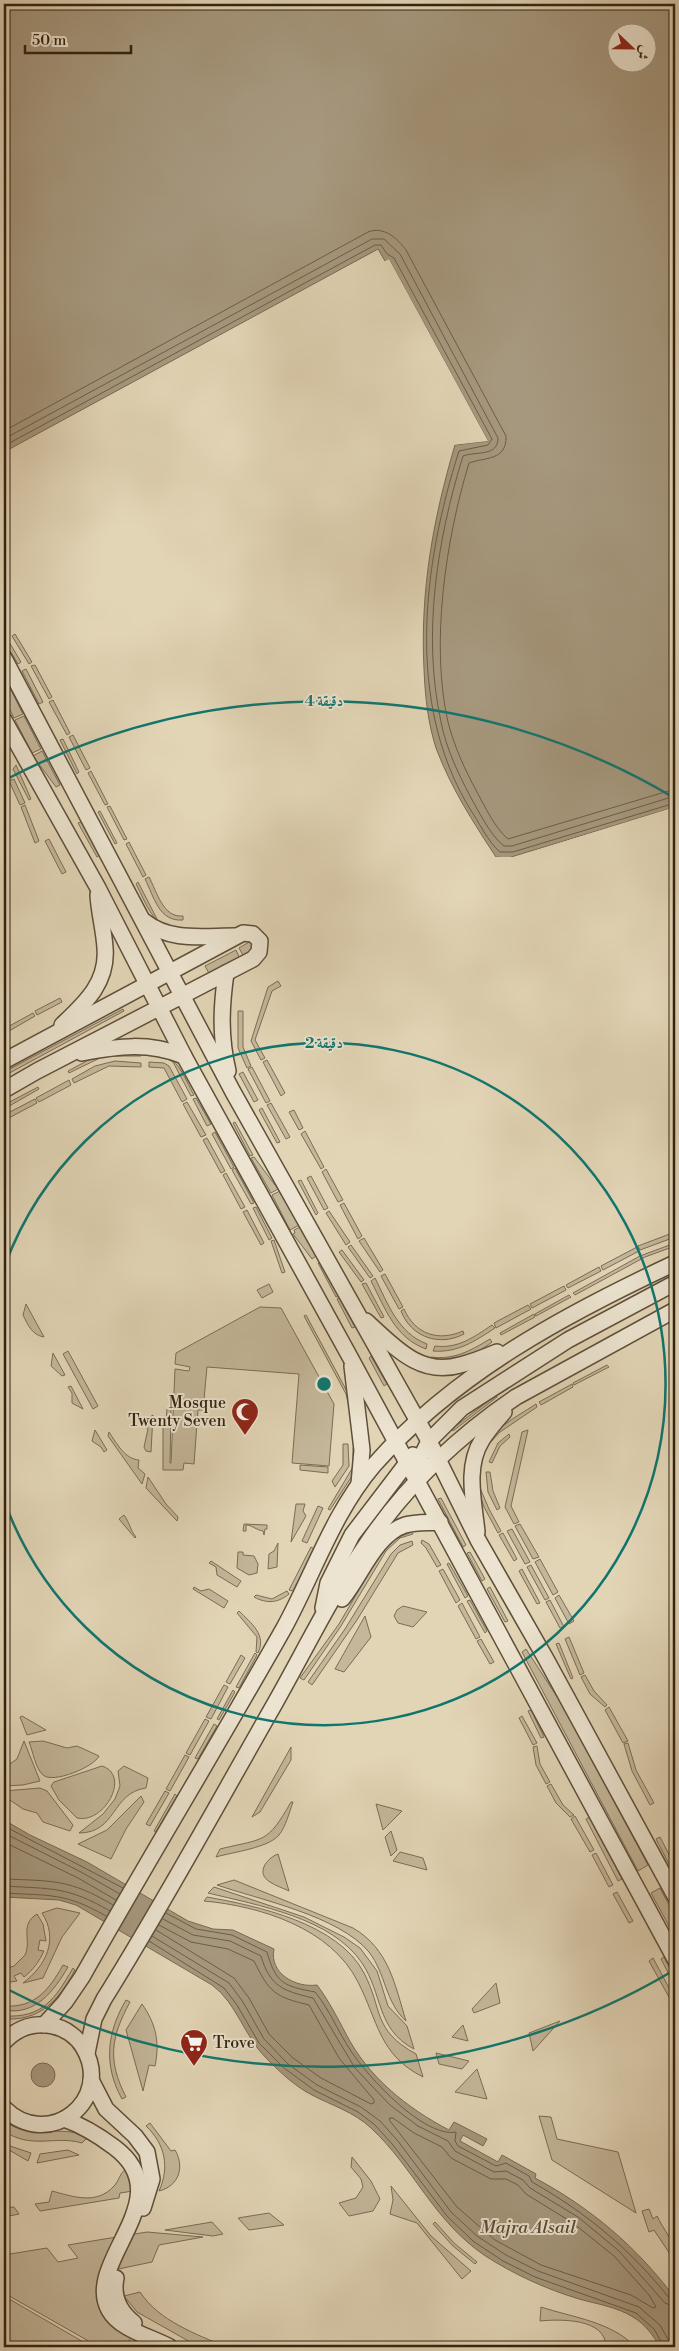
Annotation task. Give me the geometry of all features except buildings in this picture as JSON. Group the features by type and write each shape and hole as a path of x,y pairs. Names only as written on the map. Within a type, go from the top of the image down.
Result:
{"street":[{"path":"4,658 233,1092 429,1441 478,1540 546,1659 675,1896"},
{"path":"4,720 98,888 184,1056 397,1442 675,1959"},
{"path":"48,1038 89,998 103,973 105,946 98,888"},
{"path":"144,921 158,931 175,936 239,936"},
{"path":"4,1061 239,936 248,933 257,937 260,941 260,952 252,959 4,1090"},
{"path":"226,973 221,1004 221,1035 233,1092"},
{"path":"64,1057 131,1045 158,1048 184,1056"},
{"path":"44,2024 74,1990 142,1876 284,1626 340,1513 358,1485 418,1422 476,1373 520,1345 675,1263"},
{"path":"418,1482 421,1457 429,1441 462,1408 568,1340 675,1283"},
{"path":"111,2280 150,2188 152,2179 150,2160 143,2145 106,2109 91,2080 87,2053 91,2030 98,2009 169,1889 323,1614 376,1530 438,1460 475,1426 516,1397 675,1310"},
{"path":"356,1311 404,1356 425,1366 442,1368 460,1366 520,1345"},
{"path":"350,1357 362,1450 358,1485"},
{"path":"478,1540 472,1481 473,1463 481,1440 516,1397"},
{"path":"323,1614 325,1593 344,1550 362,1520 408,1463 418,1440 418,1422"},
{"path":"323,1614 345,1596 380,1543 392,1532 412,1524 440,1522"},
{"path":"4,2042 11,2029 44,2024 60,2028 74,2036 87,2053"},
{"path":"4,2108 20,2120 31,2124 42,2125 64,2120 83,2103 91,2080"},
{"path":"64,2120 98,2134 120,2151 134,2168 139,2182 136,2204 111,2280 116,2298 124,2314 154,2338 170,2347"}],"shaded area":[{"path":"15,634 32,662 29,664 12,636"},
{"path":"6,637 21,662 18,664 4,641"},
{"path":"35,665 52,697 49,699 31,666"},
{"path":"26,669 43,702 39,704 22,671"},
{"path":"6,680 23,714 14,718 4,698 4,681"},
{"path":"53,700 70,733 67,735 49,702"},
{"path":"24,716 41,749 32,753 15,720"},
{"path":"73,735 90,768 86,770 69,737"},
{"path":"63,739 79,772 77,774 60,740"},
{"path":"42,751 60,785 56,787 33,756"},
{"path":"16,765 31,799 29,800 13,769"},
{"path":"91,771 108,804 105,805 88,773"},
{"path":"14,779 25,803 20,805 9,781"},
{"path":"25,805 39,841 35,843 21,807"},
{"path":"110,806 127,839 124,840 107,807"},
{"path":"100,811 117,843 115,844 98,812"},
{"path":"81,822 100,855 97,857 78,823"},
{"path":"49,839 66,872 62,874 45,841"},
{"path":"129,842 146,875 143,877 126,844"},
{"path":"149,877 162,903 170,913 176,916 183,916 183,920 175,920 168,917 158,907 145,879"},
{"path":"138,882 157,919 161,923 178,929 169,928 162,924 156,919 143,899 136,884"},
{"path":"251,941 255,949 243,955 239,948"},
{"path":"236,950 240,959 210,975 205,966"},
{"path":"278,981 281,986 272,991 255,1040 265,1058 261,1060 251,1041 268,987"},
{"path":"60,998 62,1002 37,1015 35,1011"},
{"path":"123,1009 124,1011 4,1076 4,1072"},
{"path":"238,1011 243,1011 243,1047 251,1066 247,1068 238,1048"},
{"path":"33,1013 35,1016 4,1034 4,1029"},
{"path":"141,1053 141,1056 104,1056 69,1073 68,1071 96,1056"},
{"path":"152,1054 167,1056 173,1061 183,1074 194,1095 191,1096 173,1062 163,1056"},
{"path":"267,1060 285,1093 281,1096 263,1062"},
{"path":"115,1061 141,1063 141,1067 109,1066 74,1083 72,1079 95,1066"},
{"path":"149,1062 164,1063 169,1066 187,1099 182,1102 164,1068 149,1067"},
{"path":"252,1067 270,1101 266,1103 248,1069"},
{"path":"243,1072 258,1100 254,1102 239,1074"},
{"path":"69,1080 71,1085 39,1102 36,1098"},
{"path":"38,1087 39,1089 4,1109 4,1105"},
{"path":"196,1098 211,1124 207,1126 193,1099"},
{"path":"35,1099 37,1103 5,1120 4,1115"},
{"path":"187,1102 206,1135 201,1137 183,1104"},
{"path":"271,1103 290,1137 286,1139 267,1105"},
{"path":"262,1108 280,1142 277,1143 259,1110"},
{"path":"294,1110 303,1128 299,1130 289,1112"},
{"path":"235,1122 253,1155 250,1156 233,1123"},
{"path":"305,1131 324,1167 321,1169 301,1134"},
{"path":"215,1132 234,1167 231,1169 212,1134"},
{"path":"207,1138 225,1171 221,1173 203,1140"},
{"path":"254,1157 278,1189 271,1193 251,1158"},
{"path":"235,1168 254,1203 251,1204 232,1170"},
{"path":"326,1169 343,1200 338,1202 322,1172"},
{"path":"226,1173 245,1207 241,1209 223,1175"},
{"path":"311,1176 328,1208 324,1210 307,1178"},
{"path":"301,1180 318,1213 316,1215 298,1181"},
{"path":"280,1191 299,1225 290,1230 272,1195"},
{"path":"344,1203 362,1236 358,1239 340,1205"},
{"path":"256,1207 272,1238 269,1240 253,1208"},
{"path":"247,1210 264,1243 261,1245 243,1212"},
{"path":"329,1211 350,1242 346,1245 326,1213"},
{"path":"300,1227 317,1255 312,1259 293,1234 295,1233 294,1230"},
{"path":"675,1232 675,1237 640,1250 638,1246"},
{"path":"364,1238 383,1270 380,1272 359,1241"},
{"path":"274,1240 285,1272 282,1273 271,1241"},
{"path":"675,1243 675,1246 645,1257 575,1295 573,1293 640,1256"},
{"path":"351,1245 373,1276 370,1278 348,1247"},
{"path":"637,1247 639,1251 603,1270 601,1266"},
{"path":"342,1250 364,1280 361,1282 339,1252"},
{"path":"321,1262 339,1296 336,1297 318,1263"},
{"path":"599,1267 601,1271 568,1288 566,1285"},
{"path":"385,1274 403,1307 399,1309 381,1276"},
{"path":"375,1278 395,1317 408,1333 427,1344 426,1349 406,1338 392,1321 371,1281"},
{"path":"366,1283 384,1317 381,1318 362,1284"},
{"path":"269,1284 273,1292 262,1298 257,1290"},
{"path":"564,1286 566,1290 532,1308 530,1304"},
{"path":"569,1295 571,1297 536,1316 535,1314"},
{"path":"339,1298 355,1327 352,1328 337,1299"},
{"path":"26,1304 44,1337 33,1332 23,1315"},
{"path":"528,1305 531,1309 496,1328 494,1323"},
{"path":"260,1307 281,1308 334,1404 329,1466 292,1463 299,1374 207,1367 203,1410 198,1410 194,1464 184,1463 183,1470 163,1470 163,1427 167,1409 171,1409 171,1463 175,1369 189,1371 190,1367 175,1364 176,1353"},
{"path":"404,1309 414,1325 428,1334 445,1336 463,1331 464,1334 445,1340 427,1337 419,1333 406,1320 401,1311"},
{"path":"534,1314 535,1317 501,1335 500,1333"},
{"path":"306,1315 349,1395 349,1406 346,1394 304,1316"},
{"path":"492,1325 495,1328 466,1345 450,1350 433,1351 435,1346 458,1344 479,1334"},
{"path":"490,1339 492,1342 470,1355 447,1360 430,1360 431,1357 439,1358 462,1354"},
{"path":"68,1351 98,1406 93,1409 63,1354"},
{"path":"53,1353 65,1375 62,1376 51,1366"},
{"path":"371,1356 387,1384 384,1386 369,1358"},
{"path":"607,1365 609,1367 574,1385 573,1383"},
{"path":"572,1384 573,1387 541,1405 539,1402"},
{"path":"71,1386 83,1409 72,1403 72,1393 68,1387"},
{"path":"496,1395 497,1397 453,1431 452,1429"},
{"path":"536,1404 537,1407 500,1432 488,1445 481,1461 487,1442 494,1434 501,1427"},
{"path":"153,1415 151,1452 146,1451 144,1447 148,1429 142,1423"},
{"path":"95,1430 107,1450 104,1452 101,1447 92,1441"},
{"path":"528,1430 511,1506 519,1522 514,1524 505,1507 522,1432"},
{"path":"109,1432 125,1454 139,1460 138,1468 145,1474 142,1484 108,1436"},
{"path":"509,1434 510,1437 500,1446 492,1463 489,1462 498,1443"},
{"path":"343,1444 348,1444 349,1466 335,1487 332,1481 343,1465"},
{"path":"356,1447 354,1473 330,1510 328,1509 353,1467 353,1448"},
{"path":"300,1465 328,1467 328,1473 300,1470"},
{"path":"486,1472 490,1472 493,1491 500,1508 497,1510 488,1492"},
{"path":"148,1477 166,1504 178,1517 177,1521 146,1488"},
{"path":"480,1488 501,1531 498,1533 484,1507 478,1489"},
{"path":"441,1498 466,1545 463,1547 438,1499"},
{"path":"296,1504 305,1504 303,1511 306,1516 291,1542"},
{"path":"318,1506 323,1508 307,1543 302,1541"},
{"path":"124,1515 136,1537 135,1538 119,1519"},
{"path":"244,1524 267,1525 267,1529 265,1529 264,1535 263,1531 246,1525 246,1531 243,1531"},
{"path":"520,1524 539,1557 533,1559 515,1526"},
{"path":"512,1529 530,1562 525,1564 507,1531"},
{"path":"412,1532 413,1534 400,1538 386,1551 341,1626 304,1680 300,1678 339,1624 383,1549 393,1539"},
{"path":"503,1533 517,1559 514,1561 499,1535"},
{"path":"422,1540 429,1544 441,1565 437,1567 421,1543"},
{"path":"412,1541 413,1545 398,1553 357,1620 312,1685 308,1682 345,1629 391,1554 400,1545"},
{"path":"278,1543 277,1567 268,1569 269,1554 274,1551"},
{"path":"311,1547 314,1549 293,1591 289,1590"},
{"path":"238,1552 243,1552 243,1555 254,1556 258,1564 257,1573 249,1575 237,1568"},
{"path":"470,1552 485,1579 482,1581 467,1553"},
{"path":"540,1559 558,1592 553,1595 535,1562"},
{"path":"211,1561 241,1581 237,1587 217,1575 216,1567 209,1563"},
{"path":"449,1563 468,1596 465,1598 447,1564"},
{"path":"531,1565 549,1598 545,1600 527,1567"},
{"path":"443,1569 460,1600 456,1603 439,1571"},
{"path":"522,1569 540,1603 537,1604 519,1571"},
{"path":"194,1587 201,1591 209,1589 228,1601 224,1608 193,1589"},
{"path":"490,1587 508,1621 505,1622 487,1589"},
{"path":"287,1591 289,1594 272,1602 254,1597 256,1595 272,1599"},
{"path":"559,1595 574,1621 569,1624 555,1598"},
{"path":"470,1600 487,1631 485,1633 467,1601"},
{"path":"550,1600 564,1627 560,1628 546,1602"},
{"path":"462,1603 480,1637 476,1639 458,1606"},
{"path":"403,1606 427,1612 413,1627 398,1623 394,1616 397,1610"},
{"path":"239,1611 253,1625 259,1635 261,1641 258,1653 256,1652 257,1637 237,1613"},
{"path":"365,1616 371,1637 344,1672 335,1669"},
{"path":"569,1637 584,1673 580,1675 565,1639"},
{"path":"481,1639 494,1662 490,1664 477,1641"},
{"path":"559,1643 573,1678 571,1679 556,1644"},
{"path":"526,1649 563,1706 648,1865 638,1871 522,1652"},
{"path":"255,1653 257,1655 239,1688 236,1687"},
{"path":"241,1655 245,1658 230,1684 226,1682"},
{"path":"585,1675 594,1691 607,1705 605,1707 590,1694 581,1677"},
{"path":"224,1685 228,1687 211,1719 206,1717"},
{"path":"233,1690 235,1692 219,1720 217,1719"},
{"path":"609,1707 628,1741 623,1743 605,1710"},
{"path":"531,1710 544,1737 541,1738 528,1711"},
{"path":"22,1716 46,1730 27,1735 20,1717"},
{"path":"522,1716 537,1743 533,1745 519,1718"},
{"path":"205,1719 209,1721 190,1755 186,1753"},
{"path":"214,1724 217,1726 198,1759 195,1758"},
{"path":"24,1741 40,1781 23,1785 4,1786 4,1768 17,1759"},
{"path":"43,1741 67,1748 77,1746 99,1756 90,1765 73,1773 64,1776 48,1777 40,1772 29,1742"},
{"path":"628,1743 636,1770 654,1803 650,1805 632,1771 624,1744"},
{"path":"537,1746 540,1764 550,1782 546,1784 536,1765 533,1747"},
{"path":"291,1747 291,1760 260,1812 252,1817"},
{"path":"185,1755 189,1757 170,1791 166,1789"},
{"path":"102,1766 110,1771 114,1779 111,1798 97,1814 87,1818 77,1818 59,1800 51,1786 54,1782"},
{"path":"124,1766 148,1778 146,1788 135,1791 126,1797 101,1827 79,1833 103,1814 115,1799 120,1786 118,1771"},
{"path":"551,1784 563,1805 574,1815 570,1817 556,1803 547,1786"},
{"path":"40,1788 47,1791 73,1825 70,1831 43,1822 37,1813 23,1809 4,1796 4,1791"},
{"path":"165,1791 169,1793 150,1826 146,1824"},
{"path":"175,1794 177,1796 156,1832 154,1831"},
{"path":"141,1796 144,1802 126,1829 111,1859 78,1844 107,1830"},
{"path":"291,1802 293,1802 284,1828 274,1839 250,1849 216,1857 220,1849 256,1840 270,1832"},
{"path":"376,1804 402,1811 383,1830"},
{"path":"575,1816 594,1850 590,1852 571,1819"},
{"path":"590,1817 622,1879 618,1881 586,1819"},
{"path":"391,1831 397,1850 391,1856 385,1837"},
{"path":"660,1837 675,1866 673,1872 656,1839"},
{"path":"400,1852 423,1858 427,1870 393,1861"},
{"path":"596,1853 613,1885 609,1887 592,1855"},
{"path":"278,1854 289,1891 270,1882 263,1874 264,1866 267,1862"},
{"path":"234,1880 353,1928 365,1937 375,1946 389,1969 406,2021 394,2005 375,1961 356,1939 339,1928 319,1919 277,1903 217,1885"},
{"path":"214,1887 304,1917 344,1937 360,1948 377,1971 388,2006 407,2026 414,2049 402,2041 386,2021 369,1975 362,1963 349,1948 313,1924 270,1909 208,1893"},
{"path":"660,1888 675,1916 675,1937 651,1893"},
{"path":"617,1892 633,1921 629,1923 613,1894"},
{"path":"207,1897 272,1912 316,1929 336,1941 352,1956 364,1973 385,2027 402,2045 416,2054 423,2077 408,2068 388,2048 358,1982 346,1963 330,1947 292,1923 248,1908 204,1901"},
{"path":"57,1908 80,1913 62,1937 43,1978 23,1983 38,1969 48,1951 49,1933 42,1913"},
{"path":"37,1914 43,1924 46,1941 40,1940 38,1950 44,1951 36,1965 24,1977 21,1973 14,1976 17,1981 4,1983 4,1969 14,1966 25,1955 27,1949 27,1928 32,1918"},
{"path":"664,1957 675,1979 675,1986 661,1959"},
{"path":"653,1958 675,1999 675,2008 649,1961"},
{"path":"63,1965 68,1967 50,1993 42,2000 25,2009 15,2011 4,2010 4,2006 24,2004 40,1996"},
{"path":"73,1968 75,1970 62,1991 39,2012 17,2019 4,2019 4,2016 29,2014 38,2010 54,1997"},
{"path":"496,1983 500,2003 474,2013 472,2009"},
{"path":"126,2000 130,2002 119,2026 114,2049 116,2071 126,2097 122,2099 112,2074 110,2049 111,2036"},
{"path":"142,2004 154,2026 157,2041 155,2066 149,2065 143,2091 126,2030"},
{"path":"560,2021 533,2051 529,2033"},
{"path":"463,2025 468,2041 452,2037"},
{"path":"436,2053 469,2061 462,2069 439,2064"},
{"path":"477,2069 487,2099 455,2092"},
{"path":"539,2116 551,2117 557,2139 618,2152 636,2213 552,2160"},
{"path":"4,2121 15,2127 36,2132 67,2132 88,2137 82,2143 62,2140 24,2140 4,2131"},
{"path":"150,2123 171,2151 175,2150 180,2163 180,2169 175,2180 171,2185 159,2191 164,2173 164,2156 158,2140 146,2126"},
{"path":"4,2144 31,2153 28,2161 4,2147"},
{"path":"68,2150 79,2155 37,2163 40,2154"},
{"path":"352,2157 371,2181 380,2199 373,2211 349,2216 339,2203 356,2198 363,2187 361,2179 351,2167"},
{"path":"125,2170 129,2174 133,2191 120,2193 119,2198 40,2211 35,2204 49,2202 52,2191 85,2198 100,2196 114,2186"},
{"path":"391,2186 431,2236 471,2271 462,2279 417,2223 390,2214 393,2200"},
{"path":"14,2207 19,2214 4,2217 4,2208"},
{"path":"649,2209 653,2219 657,2216 671,2240 675,2255 672,2257 654,2230 649,2232 642,2211"},
{"path":"269,2213 284,2225 249,2230 238,2218"},
{"path":"212,2222 223,2234 213,2236 165,2230"},
{"path":"435,2222 454,2243 477,2262 475,2264 453,2246 433,2224"},
{"path":"147,2232 203,2237 159,2245 152,2262 104,2272 100,2304 107,2316 133,2335 125,2347 99,2347 4,2293 4,2255 47,2248 58,2262 78,2258 68,2245"},
{"path":"140,2292 157,2311 168,2319 191,2332 226,2347 199,2347 137,2312 124,2296"},
{"path":"4,2296 92,2347 4,2347"},
{"path":"541,2307 604,2326 626,2339 635,2347 606,2347 604,2337 598,2330 580,2322 540,2321"}],"water":[{"path":"4,4 675,4 675,807 508,858 496,857 456,791 436,748 427,709 423,640 426,584 434,528 455,445 488,441 389,259 385,261 378,249 4,452"},
{"name":"Majra Alsail","path":"4,1820 30,1835 87,1862 188,1921 213,1929 233,1930 274,1949 276,1965 285,1977 300,1984 317,1985 355,2050 365,2064 390,2090 418,2112 449,2130 454,2122 487,2139 483,2146 463,2135 460,2141 498,2162 502,2155 536,2174 535,2178 575,2202 612,2230 629,2246 675,2298 675,2347 660,2347 645,2326 627,2314 614,2308 579,2299 542,2286 495,2262 466,2241 437,2210 400,2160 371,2128 350,2113 300,2088 268,2060 253,2041 228,2001 212,1985 76,1905 59,1900 4,1897"},
{"path":"38,2063 48,2063 55,2070 55,2080 48,2087 38,2087 31,2080 31,2070"}],"pier":[{"path":"389,259 488,441 452,445 454,443 484,439 388,262 386,263 385,261"},
{"path":"675,807 675,810 515,860 496,859 493,857 514,857"}],"place":[{"name":"Mosque Twenty Seven","path":"245,1436"},
{"name":"Trove","path":"194,2067"}]}
